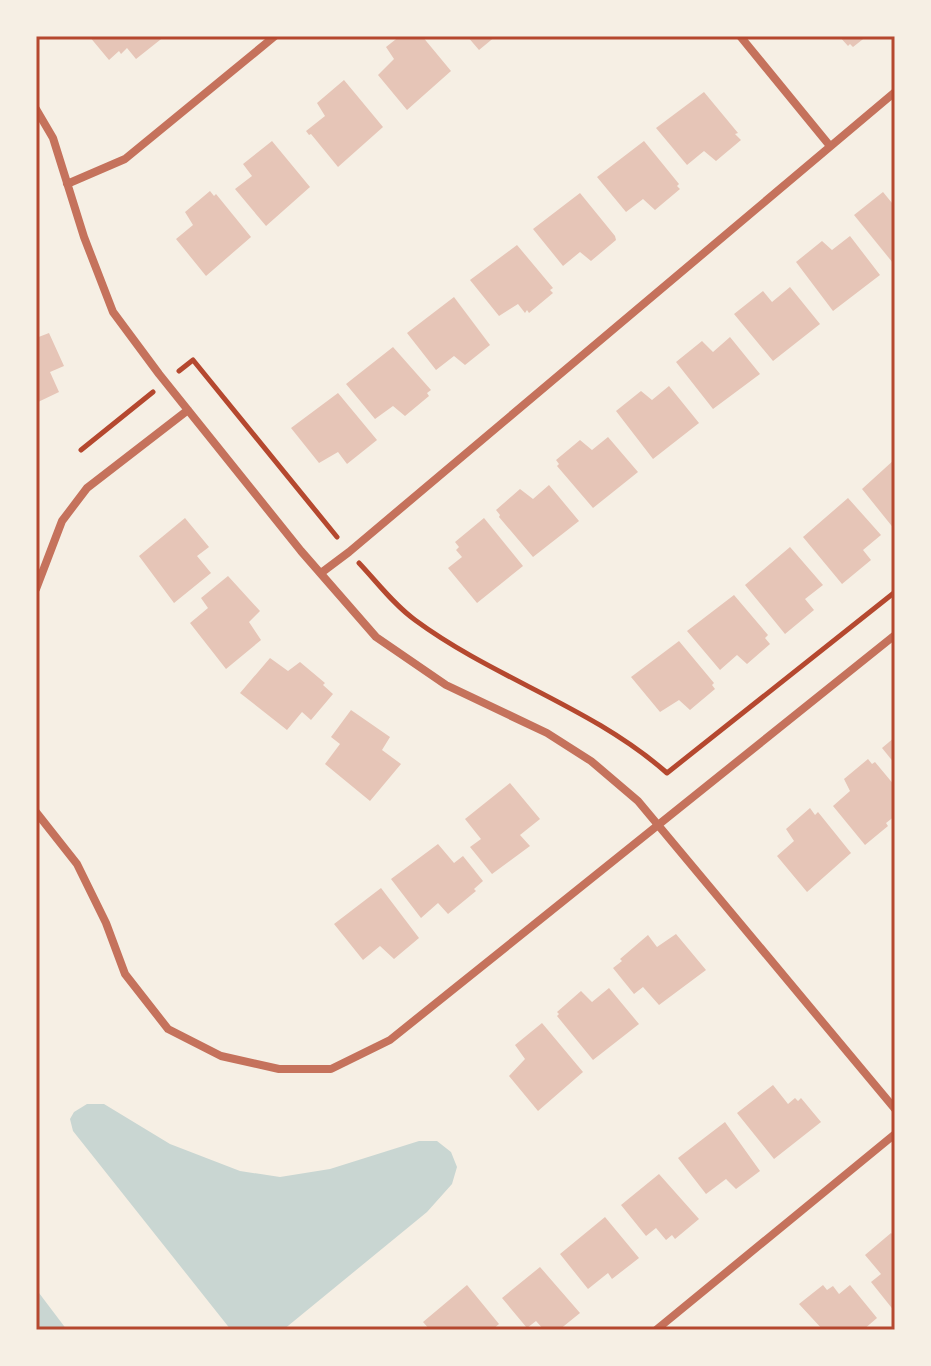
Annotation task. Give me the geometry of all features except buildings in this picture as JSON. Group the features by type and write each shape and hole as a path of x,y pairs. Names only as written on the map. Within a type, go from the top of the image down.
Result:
{"street":[{"path":"67,184 125,159 275,36"},
{"path":"740,36 830,146"},
{"path":"321,573 895,92"},
{"path":"36,109 53,138 84,237 113,312 188,410 321,573 376,637 446,685 547,733 591,761 638,801 895,1109"},
{"path":"36,589 62,521 87,488 188,410"},
{"path":"36,812 77,864 106,923 125,974 168,1029 221,1056 279,1069 331,1069 390,1040 895,635"},
{"path":"656,1330 895,1134"}],"path":[{"path":"182,369 193,360 329,527"},
{"path":"81,450 146,398"},
{"path":"364,568 413,619 494,670 575,710 637,747 667,773 895,592"}],"shaded area":[{"path":"87,1104 104,1104 170,1144 240,1171 280,1177 330,1169 419,1141 437,1141 451,1152 457,1167 452,1184 427,1212 283,1330 231,1330 73,1131 70,1119 74,1112"},
{"path":"36,1289 67,1330 36,1330"}]}
